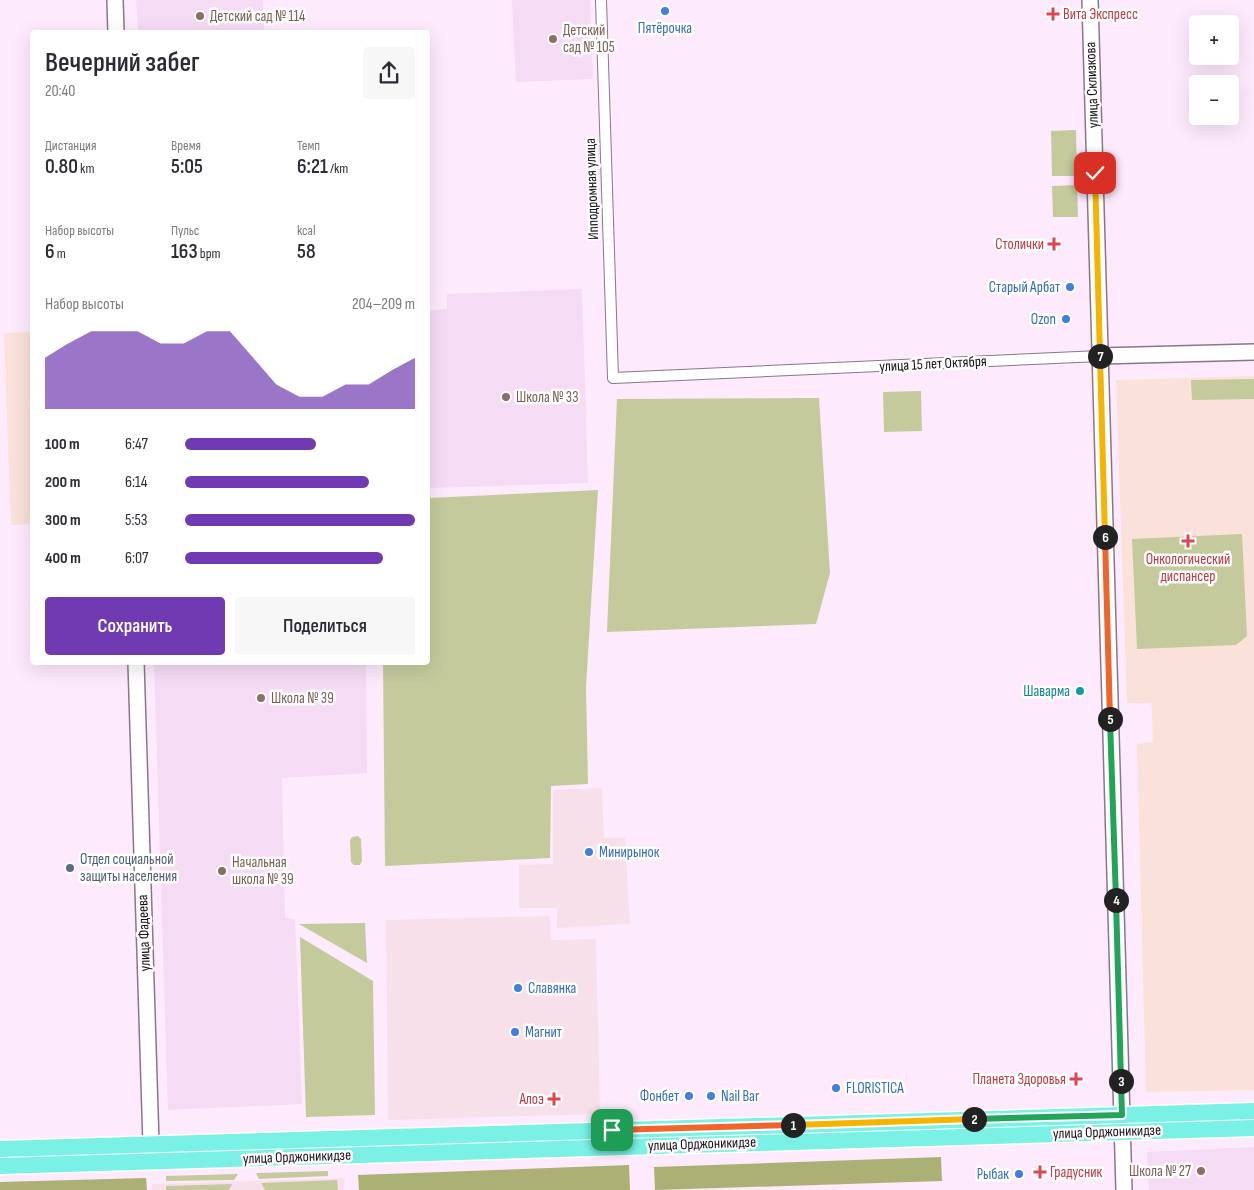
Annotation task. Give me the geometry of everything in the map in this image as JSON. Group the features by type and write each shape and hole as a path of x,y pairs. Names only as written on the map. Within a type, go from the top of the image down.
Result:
{"main road":[{"name":"улица Орджоникидзе","path":"0,1149 1254,1111"},
{"name":"улица Орджоникидзе","path":"0,1166 1254,1128"},
{"path":"365,1155 378,1148 383,1137"}],"street":[{"path":"115,0 116,30"},
{"name":"Ипподромная улица","path":"601,0 613,378"},
{"name":"улица Склизкова","path":"1090,0 1124,1190"},
{"name":"улица 15 лет Октября","path":"613,378 1100,356 1254,352"},
{"name":"улица Фадеева","path":"136,665 151,1144"}],"shaded area":[{"name":"Детский сад № 114","path":"136,0 263,0 264,30 138,30"},
{"name":"Детский сад № 105","path":"512,0 590,0 593,79 516,82"},
{"name":"Школа № 33","path":"582,289 588,483 430,488 430,311 447,309 447,294"},
{"path":"30,332 30,524 11,525 4,333"},
{"path":"1254,376 1254,1090 1146,1092 1137,744 1153,742 1152,711 1151,703 1127,703 1116,380"},
{"path":"154,665 366,665 367,773 282,778 285,918 295,919 302,1104 168,1110"},
{"name":"Минирынок","path":"602,788 604,838 625,838 630,924 557,928 557,908 519,908 519,865 553,864 553,790"},
{"path":"550,916 551,940 596,939 600,1114 388,1120 386,920"},
{"name":"Школа № 27","path":"1254,1147 1254,1190 1149,1190 1147,1152"},
{"path":"345,1178 344,1190 152,1190 152,1184"}],"green space":[{"path":"1076,130 1077,176 1052,176 1051,131"},
{"path":"1077,185 1078,217 1053,217 1052,186"},
{"path":"1254,379 1254,399 1192,400 1191,380"},
{"path":"921,391 922,431 884,432 883,392"},
{"path":"819,398 830,573 816,624 607,632 617,399"},
{"path":"598,490 586,687 588,784 551,786 550,858 385,866 383,665 430,665 430,498"},
{"path":"1242,534 1247,636 1236,645 1137,649 1132,539"},
{"path":"358,836 361,839 362,861 360,865 354,865 351,862 350,840 352,837"},
{"path":"365,923 367,963 299,924"},
{"path":"300,937 373,981 375,1115 306,1117"},
{"path":"941,1157 942,1181 655,1190 654,1167"},
{"path":"629,1165 630,1190 359,1190 358,1175"},
{"path":"328,1171 328,1176 259,1179 256,1173"},
{"path":"238,1174 234,1180 166,1181 166,1176"},
{"path":"146,1178 147,1190 0,1190 0,1182"},
{"path":"337,1180 338,1190 265,1190 261,1183"},
{"path":"232,1184 229,1190 166,1190 166,1186"}],"place":[{"name":"Пятёрочка","path":"665,11"},
{"name":"Вита Экспресс","path":"1053,14"},
{"name":"Детский сад № 114","path":"200,16"},
{"name":"Детский сад № 105","path":"553,39"},
{"name":"Столички","path":"1054,244"},
{"name":"Старый Арбат","path":"1070,287"},
{"name":"Ozon","path":"1066,319"},
{"name":"Школа № 33","path":"506,397"},
{"name":"Онкологический диспансер","path":"1188,541"},
{"name":"Шаварма","path":"1080,691"},
{"name":"Школа № 39","path":"261,698"},
{"name":"Минирынок","path":"589,852"},
{"name":"Отдел социальной защиты населения","path":"70,868"},
{"name":"Начальная школа № 39","path":"222,871"},
{"name":"Славянка","path":"518,988"},
{"name":"Магнит","path":"515,1032"},
{"name":"Планета Здоровья","path":"1076,1079"},
{"name":"FLORISTICA","path":"836,1088"},
{"name":"Фонбет","path":"689,1096"},
{"name":"Nail Bar","path":"711,1096"},
{"name":"Алоэ","path":"554,1099"},
{"name":"Школа № 27","path":"1201,1171"},
{"name":"Градусник","path":"1040,1172"},
{"name":"Рыбак","path":"1019,1174"}],"route":[{"path":"612,1130 1122,1115 1095,173"}]}
